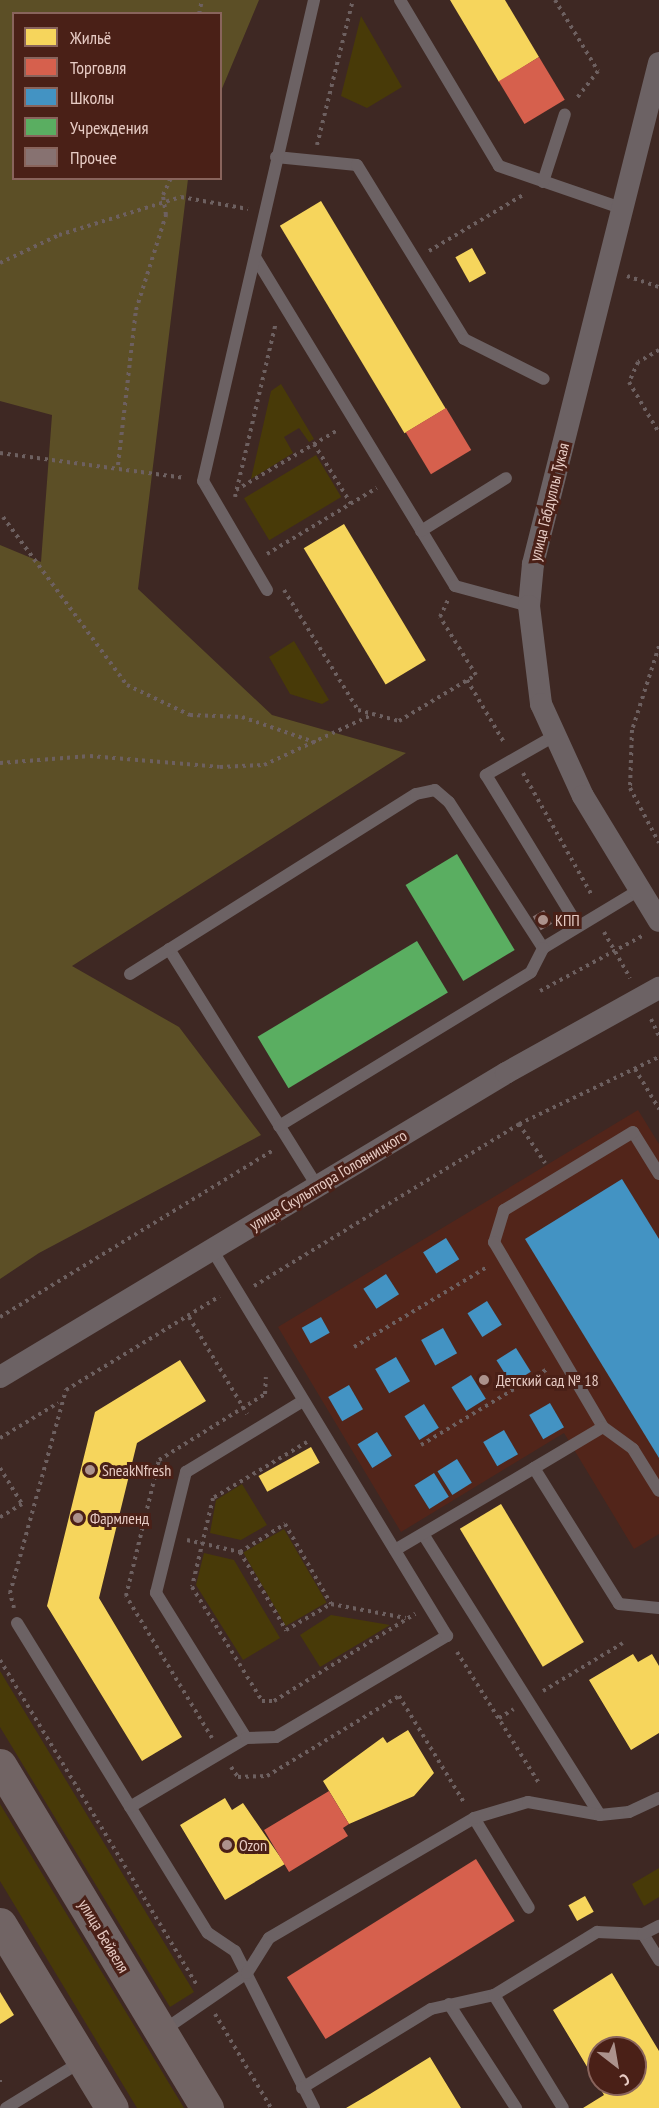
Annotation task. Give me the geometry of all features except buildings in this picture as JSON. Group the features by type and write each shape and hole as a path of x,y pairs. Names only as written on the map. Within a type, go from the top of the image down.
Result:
{"main road":[{"name":"улица Бейвеля","path":"0,1765 207,2108"},
{"path":"0,1924 112,2108"}],"street":[{"name":"улица Габдуллы Тукая","path":"659,63 655,91 621,208 533,564 529,606 542,704 583,796 659,921"},
{"name":"улица Скульптора Головницкого","path":"0,1377 317,1186 650,992"}],"lane":[{"path":"267,590 203,482 255,257 263,212 314,0"},
{"path":"400,0 499,166 621,208"},
{"path":"543,182 565,114"},
{"path":"276,156 357,165 464,339 544,379"},
{"path":"255,257 455,586 529,606"},
{"path":"421,531 506,478"},
{"path":"555,735 486,775 578,926"},
{"path":"130,974 416,794 435,790 449,801 543,948"},
{"path":"279,1126 531,972 543,948 639,890"},
{"path":"169,949 317,1186"},
{"path":"659,1174 633,1132 504,1210 494,1242 603,1427 633,1449 659,1491"},
{"path":"130,1807 246,1738 276,1737 447,1636 212,1250"},
{"path":"246,1738 156,1593 167,1536 186,1472 303,1401"},
{"path":"395,1550 603,1427"},
{"path":"534,1468 619,1604 659,1608"},
{"path":"423,1534 600,1815"},
{"path":"17,1623 207,1933 235,1951 314,2108"},
{"path":"161,2032 208,2003 247,1973 269,1938 474,1818 528,1802 600,1815 629,1812 659,1798"},
{"path":"474,1818 529,1908"},
{"path":"302,2088 449,2004 494,1995 597,1932 643,1934 659,1926"},
{"path":"643,1934 659,1960"},
{"path":"494,1995 563,2108"},
{"path":"449,2004 516,2108"},
{"path":"6,2108 83,2061"}],"path":[{"path":"313,161 353,0"},
{"path":"555,0 598,71 565,114"},
{"path":"118,465 136,310 166,215 165,202 170,180"},
{"path":"416,259 543,182"},
{"path":"0,263 59,235 181,197 263,212"},
{"path":"606,270 659,287"},
{"path":"228,525 281,299"},
{"path":"659,350 638,363 629,382 659,433"},
{"path":"236,490 354,421"},
{"path":"314,444 351,504"},
{"path":"0,453 118,465 203,482"},
{"path":"251,563 390,480"},
{"path":"3,518 127,685 190,715 242,717 317,743"},
{"path":"267,590 287,590 358,710 399,721 476,675 440,617 455,586"},
{"path":"659,646 632,730 630,788 659,843"},
{"path":"467,680 601,912 603,929 650,992 659,1036"},
{"path":"0,763 90,756 231,767 264,765 317,743 374,714"},
{"path":"17,1623 10,1593 59,1402 66,1390 189,1317 221,1295 236,1291 519,1124 659,1057"},
{"path":"635,1069 659,1109"},
{"path":"519,1124 555,1179"},
{"path":"354,1347 502,1258"},
{"path":"221,1295 227,1305"},
{"path":"189,1317 256,1430"},
{"path":"421,1445 563,1359"},
{"path":"267,1371 265,1394 159,1460 126,1596 221,1754 238,1777 267,1776 399,1696 474,1818"},
{"path":"0,1438 59,1402"},
{"path":"307,1442 213,1498 192,1587 262,1701 274,1701 428,1606"},
{"path":"0,1468 22,1504 0,1517"},
{"path":"167,1536 240,1552 285,1524 332,1604"},
{"path":"240,1552 286,1630 332,1604 407,1618"},
{"path":"447,1636 552,1805"},
{"path":"499,1718 622,1643"},
{"path":"0,1660 271,2108"}],"shaded area":[{"path":"0,0 259,0 222,89 222,12 12,12 12,180 188,180 138,589 272,715 406,753 72,966 179,1027 261,1135 39,1253 0,1279 0,545 41,562 52,415 0,401"},
{"path":"361,16 402,87 367,108 341,96"},
{"path":"281,384 314,439 309,442 299,428 284,437 293,453 251,479 271,391"},
{"path":"316,455 341,497 269,540 244,498"},
{"path":"294,641 329,700 322,704 290,694 269,657"},
{"name":"Детский сад № 18","path":"638,1110 659,1144 659,1534 634,1549 564,1433 401,1532 278,1327"},
{"path":"242,1484 267,1525 241,1540 210,1533 216,1500"},
{"path":"284,1529 326,1603 286,1626 243,1552"},
{"path":"204,1553 234,1560 280,1638 243,1660 196,1585"},
{"path":"331,1615 390,1625 320,1667 300,1635"},
{"path":"0,1671 194,1992 170,2007 0,1727"},
{"path":"0,1804 184,2108 137,2108 0,1881"},
{"path":"659,1868 659,1897 644,1906 632,1884"}],"place":[{"name":"КПП","path":"543,920"},
{"name":"Детский сад № 18","path":"484,1380"},
{"name":"SneakNfresh","path":"90,1470"},
{"name":"Фармленд","path":"78,1518"},
{"name":"Ozon","path":"227,1845"}]}
